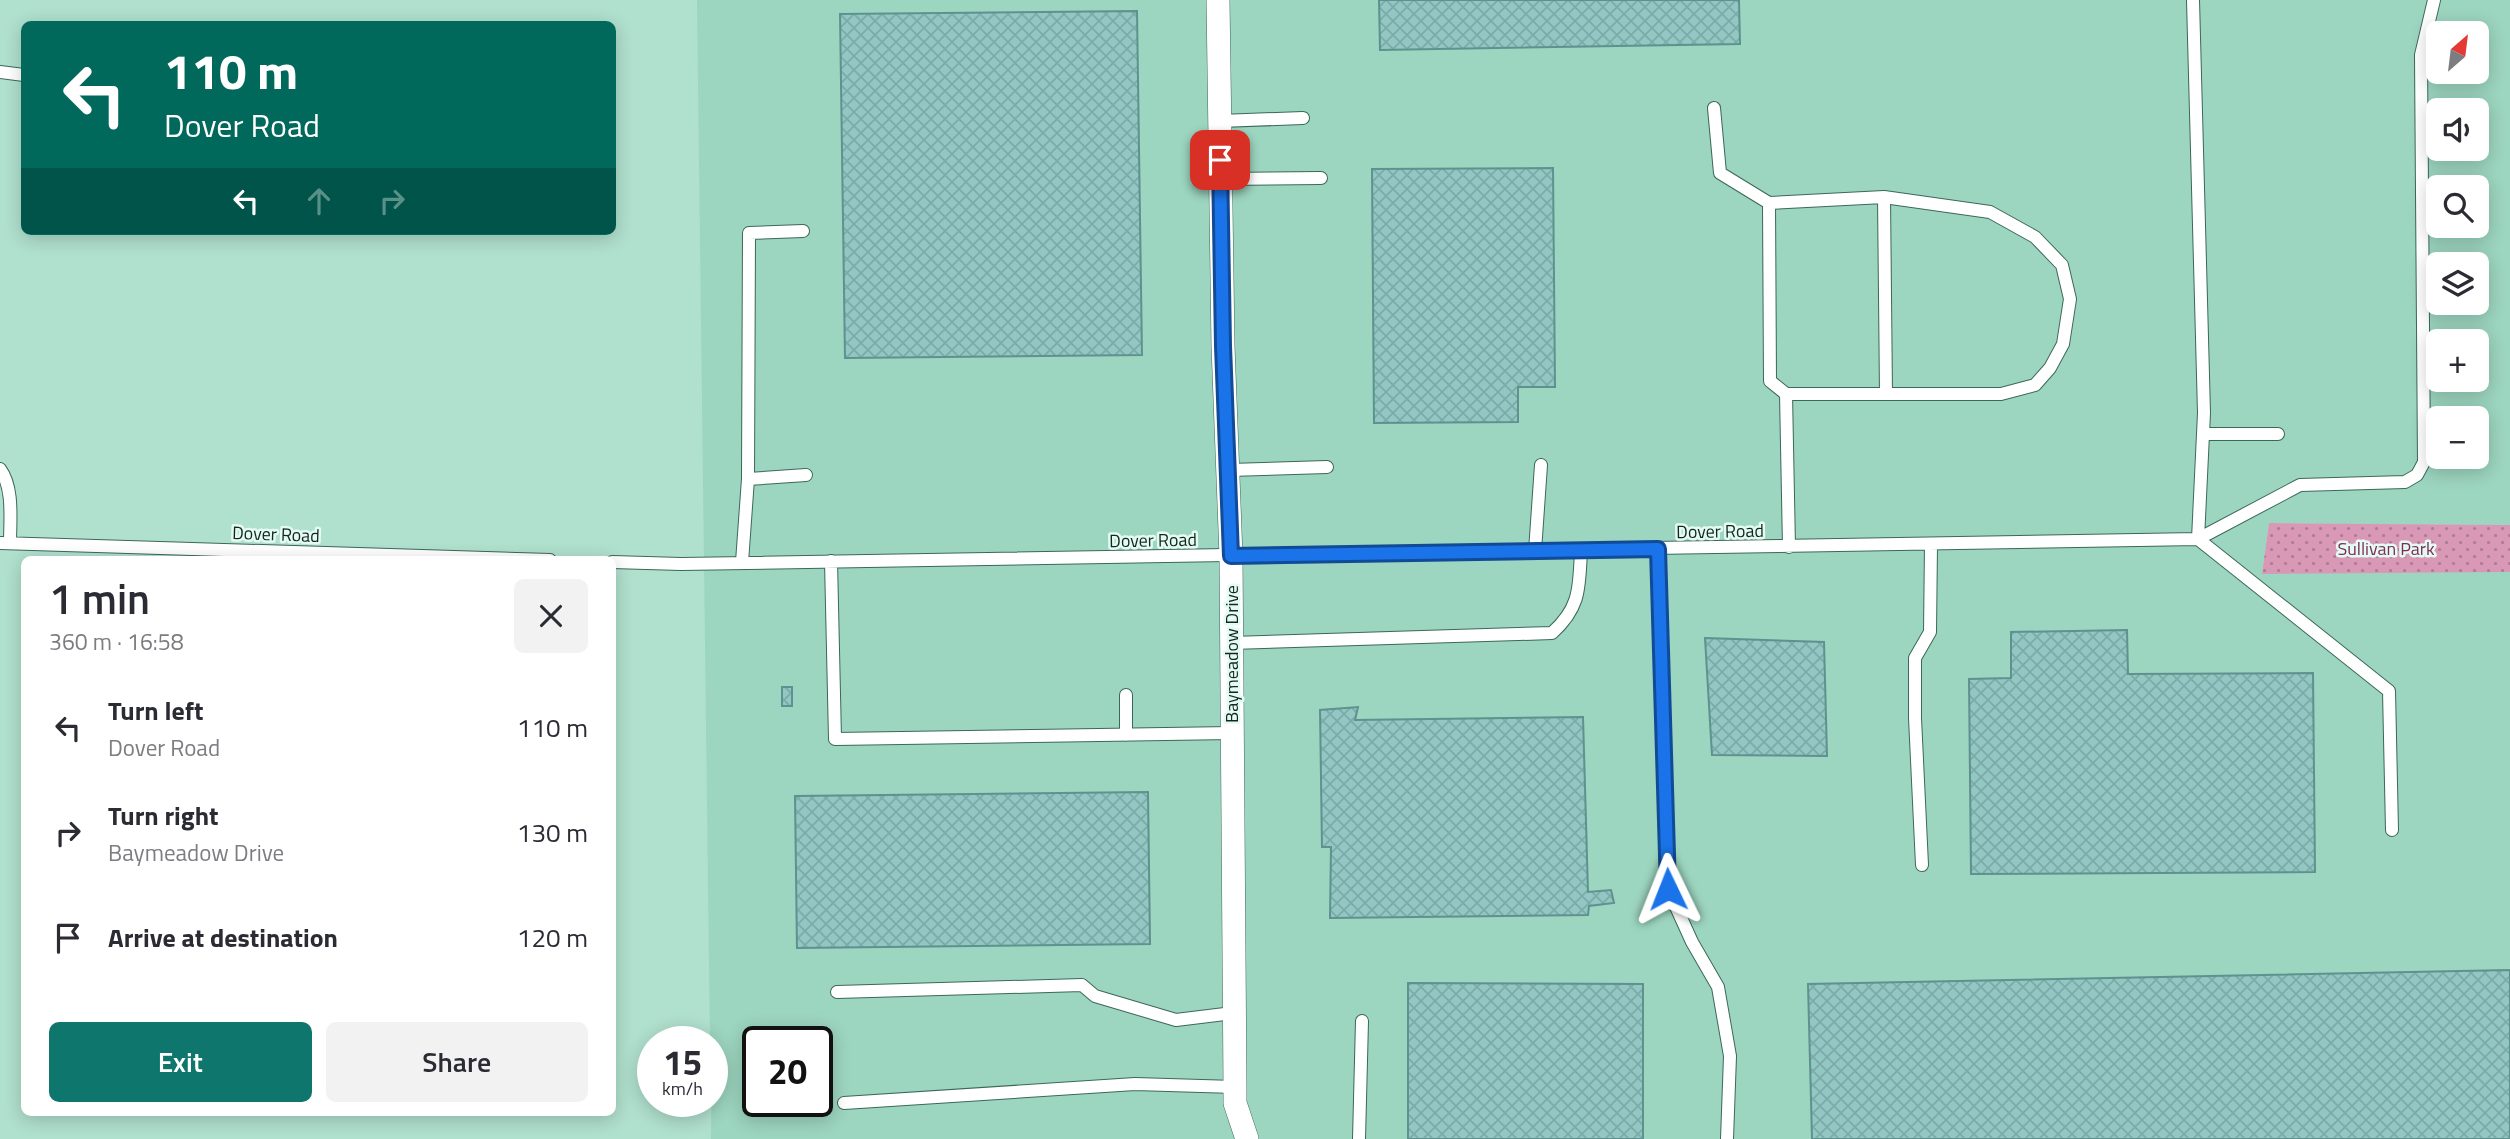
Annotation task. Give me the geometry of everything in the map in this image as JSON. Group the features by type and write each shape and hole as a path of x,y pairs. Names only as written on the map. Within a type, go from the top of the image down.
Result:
{"street":[{"name":"Baymeadow Drive","path":"1218,0 1223,346 1231,556 1235,1103 1247,1139"}],"lane":[{"path":"2193,0 2203,435 2198,540"},
{"path":"2198,540 2300,485 2405,482 2417,475 2424,462 2421,55 2434,0"},
{"path":"0,72 21,75"},
{"path":"1714,108 1720,173 1769,203 1884,197 1990,212 2035,237 2062,265 2070,299 2063,344 2050,368 2035,385 2001,394 1786,394 1770,381 1769,203"},
{"path":"1220,121 1303,118"},
{"path":"1221,179 1321,178"},
{"path":"1884,197 1886,394"},
{"path":"742,562 748,479 749,233 803,231"},
{"path":"1786,394 1789,547"},
{"path":"2203,435 2278,434"},
{"path":"1535,551 1541,465"},
{"path":"1228,470 1327,467"},
{"path":"0,469 5,476 10,503 5,543"},
{"path":"748,479 806,475"},
{"path":"2198,540 2389,691 2392,830"},
{"name":"Dover Road","path":"616,562 681,564 2198,540"},
{"name":"Dover Road","path":"5,543 422,556"},
{"path":"1922,865 1915,658 1930,632 1931,545"},
{"path":"1658,549 1668,889 1692,942 1718,987 1730,1056 1727,1139"},
{"path":"1231,643 1552,633 1568,619 1579,590 1581,551"},
{"path":"831,561 835,739 1231,733"},
{"path":"1126,695 1126,735"},
{"path":"837,992 1082,985 1095,996 1176,1020 1233,1013"},
{"path":"1359,1139 1362,1021"},
{"path":"844,1103 1135,1084 1235,1087"}],"shaded area":[{"path":"697,0 2510,0 2510,525 2269,523 2262,573 2510,572 2510,1139 711,1139 711,1117 728,1117 728,1026 710,1026"}],"green space":[{"name":"Sullivan Park","path":"2269,523 2510,525 2510,572 2262,574"}],"building":[{"path":"1379,0 1739,0 1740,44 1380,50"},
{"path":"1137,11 1142,355 845,358 840,14"},
{"path":"1553,168 1555,387 1518,387 1518,422 1374,423 1372,169"},
{"path":"2127,630 2128,674 2313,673 2315,872 1971,874 1969,679 2011,678 2011,632"},
{"path":"1705,638 1824,642 1827,756 1712,755"},
{"path":"782,687 792,687 792,706 782,706"},
{"path":"1358,707 1355,720 1583,717 1588,892 1611,890 1614,903 1589,906 1588,915 1330,918 1331,847 1322,847 1320,710"},
{"path":"1148,792 1150,944 797,948 795,796"},
{"path":"2510,970 2510,1139 1812,1139 1808,984"},
{"path":"1408,983 1643,984 1643,1139 1408,1139"}],"route":[{"path":"1220,160 1223,346 1231,556 1658,549 1668,889"}]}
